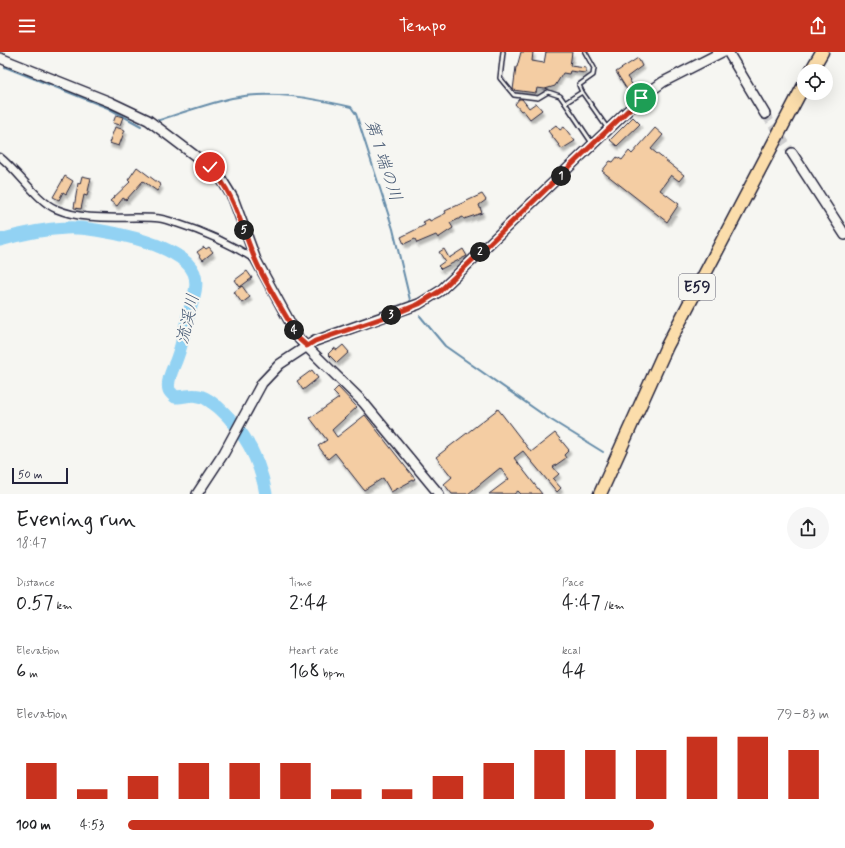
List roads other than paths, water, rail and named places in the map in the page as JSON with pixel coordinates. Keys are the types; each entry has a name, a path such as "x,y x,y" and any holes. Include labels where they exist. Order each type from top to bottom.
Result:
{"highway":[{"path":"816,64 822,52"},
{"name":"E59","path":"600,494 666,346 797,98"}],"street":[{"path":"197,494 224,453 262,383 290,356 315,341 397,313 429,299 440,291 641,98 663,82 722,52"},
{"path":"728,52 765,114"},
{"path":"0,58 110,102 148,120 210,167 220,177 233,198 256,260 299,339 363,402 439,494"},
{"path":"792,153 845,235"},
{"path":"0,157 19,174 43,200 54,208 67,213 84,216 158,218 195,229 231,244 256,260"}],"lane":[{"path":"503,52 500,78 514,95 538,98 548,92 560,96 593,145"},
{"path":"585,52 594,68 593,75 579,85 582,92 608,130"},
{"path":"565,103 582,92"}],"waterway":[{"name":"第１端の川","path":"5,67 108,108 141,126"},
{"name":"第１端の川","path":"156,121 213,103 247,96 292,96 351,107 356,114 393,229 410,300"},
{"name":"流渓川","path":"0,240 33,232 66,228 96,230 116,233 156,245 173,253 186,262 194,273 196,285 180,348 169,378 169,390 175,397 194,395 209,400 227,416 250,446 260,469 266,494"},
{"name":"第１端の川","path":"420,316 445,346 548,418 603,452"}],"tunnel":[{"path":"765,114 792,153"}]}
